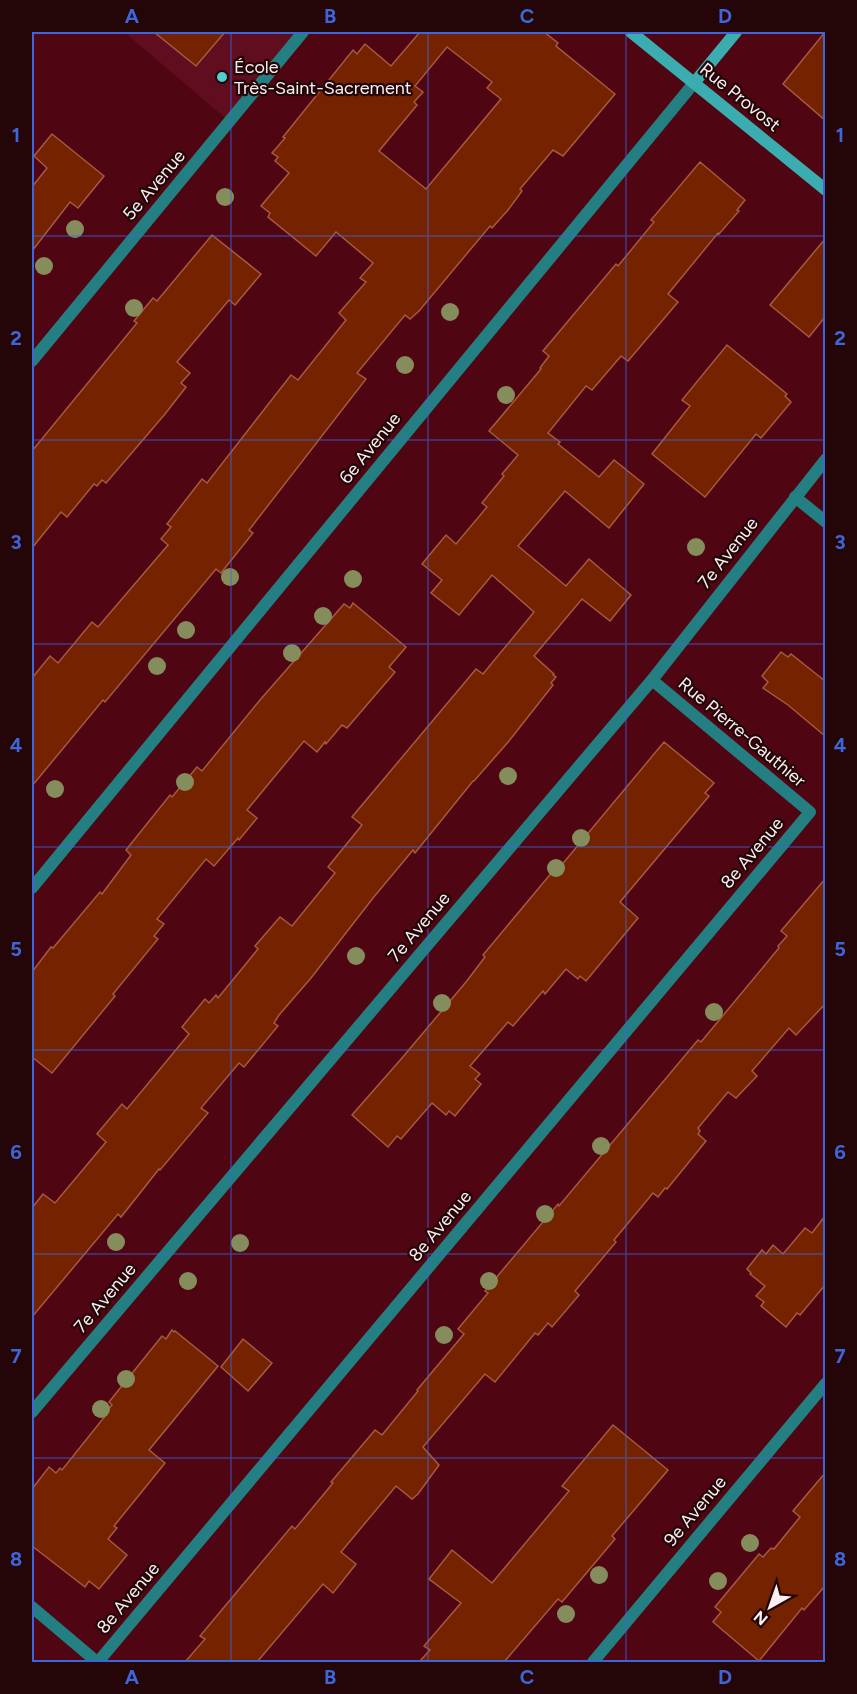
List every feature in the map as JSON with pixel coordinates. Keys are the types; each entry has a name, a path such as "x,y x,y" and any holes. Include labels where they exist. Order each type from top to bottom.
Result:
{"street":[{"name":"5e Avenue","path":"32,361 303,32"},
{"name":"Rue Provost","path":"631,32 825,190"},
{"name":"6e Avenue","path":"32,888 736,32"},
{"name":"7e Avenue","path":"32,1412 651,680 825,459"},
{"path":"795,497 825,522"},
{"name":"Rue Pierre-Gauthier","path":"651,680 810,812"},
{"name":"8e Avenue","path":"98,1662 810,812"},
{"name":"9e Avenue","path":"593,1662 825,1383"},
{"path":"32,1607 98,1662"}],"shaded area":[{"name":"École Très-Saint-Sacrement","path":"124,32 303,32 230,122"}],"building":[{"path":"154,32 225,32 196,66"},
{"path":"420,32 544,32 558,43 556,46 615,94 563,156 553,150 520,189 522,191 508,210 492,228 490,226 419,311 410,319 405,315 357,373 366,379 249,530 253,533 221,573 216,569 32,786 32,678 50,656 58,663 92,622 98,627 168,545 161,539 171,527 167,524 202,479 207,483 291,375 298,380 346,320 339,313 366,282 360,278 373,263 336,232 316,256 268,217 270,213 261,206 289,173 275,161 278,157 272,153 353,50 357,54 365,44 391,66","holes":["447,47 492,82 487,88 501,99 426,189 379,151 417,105 414,102 423,92 415,86"]},
{"path":"825,32 825,120 783,84"},
{"path":"52,134 104,176 78,208 70,202 32,251 32,187 47,168 34,156"},
{"path":"700,162 745,200 737,210 739,211 668,294 678,302 628,361 621,356 592,390 586,386 548,433 599,477 614,460 644,484 609,528 565,491 518,546 566,586 589,559 631,595 610,621 582,599 534,656 556,677 551,683 553,685 415,853 413,850 373,898 279,1015 274,1023 278,1026 244,1067 239,1063 201,1108 208,1113 121,1217 118,1214 32,1317 32,1208 43,1194 55,1203 106,1142 97,1134 122,1104 127,1109 189,1034 182,1027 205,999 209,1003 216,995 218,998 258,949 255,946 280,917 292,926 335,873 328,867 362,825 352,817 476,669 483,674 534,612 492,575 459,615 431,593 442,580 422,564 446,535 456,544 487,507 482,503 518,455 489,431 541,369 549,356 543,351 616,264 618,266 654,222 651,220"},
{"path":"212,235 261,274 235,305 229,300 177,362 190,373 181,383 186,387 165,414 106,483 102,480 97,486 94,484 67,517 61,512 32,548 32,451 137,323 134,321 153,298 157,301"},
{"path":"825,239 825,317 809,337 770,305"},
{"path":"727,345 787,394 785,396 791,402 761,438 756,434 705,497 652,454 690,406 682,400"},
{"path":"353,603 406,647 389,667 395,672 347,728 342,725 317,752 304,741 247,810 257,818 239,840 238,838 214,866 206,859 157,919 164,924 154,936 158,939 52,1073 32,1057 32,972 100,892 102,894 131,855 126,850 170,795 172,797 197,767 202,771 260,700 344,604 350,608"},
{"path":"781,652 788,657 791,654 825,681 825,736 788,705 763,688 768,682 762,676"},
{"path":"664,742 714,783 705,793 709,796 620,902 638,918 586,981 580,976 578,979 566,969 545,994 543,991 513,1026 508,1022 470,1066 480,1074 475,1079 481,1084 455,1116 449,1111 446,1115 432,1103 401,1139 397,1136 388,1147 352,1115 466,982 485,957 483,955 558,865 560,867"},
{"path":"825,879 825,1004 796,1035 789,1028 752,1071 757,1076 736,1098 728,1092 698,1128 700,1131 698,1134 706,1141 667,1189 665,1188 658,1197 653,1193 614,1240 616,1242 575,1291 579,1295 552,1327 548,1323 538,1335 535,1333 495,1382 485,1374 423,1447 439,1465 412,1499 396,1486 341,1552 356,1564 333,1593 323,1584 257,1662 185,1662 205,1639 200,1636 292,1526 295,1529 375,1430 382,1435 418,1391 464,1334 458,1329 488,1293 485,1291 698,1040 701,1042 779,948 778,946 787,936 781,931"},
{"path":"825,1216 825,1285 800,1315 797,1313 786,1327 761,1306 764,1302 756,1296 765,1286 747,1269 762,1250 766,1254 773,1245 783,1254 805,1228 812,1233"},
{"path":"172,1330 218,1366 149,1450 165,1463 114,1526 117,1528 108,1539 127,1555 99,1589 89,1581 85,1587 32,1546 32,1489 49,1467 56,1473 60,1468 62,1470 106,1415 105,1413 112,1405 109,1402 162,1336 166,1339"},
{"path":"243,1339 272,1363 248,1391 221,1367"},
{"path":"613,1425 668,1470 612,1536 615,1539 562,1602 558,1599 504,1662 419,1662 430,1650 424,1646 461,1603 429,1579 452,1550 492,1583 569,1491 562,1486"},
{"path":"825,1473 825,1586 804,1610 802,1608 759,1661 713,1622 721,1612 715,1607 759,1554 763,1557 771,1548 774,1549 800,1517 793,1511"}],"place":[{"name":"École Très-Saint-Sacrement","path":"222,77"}]}
